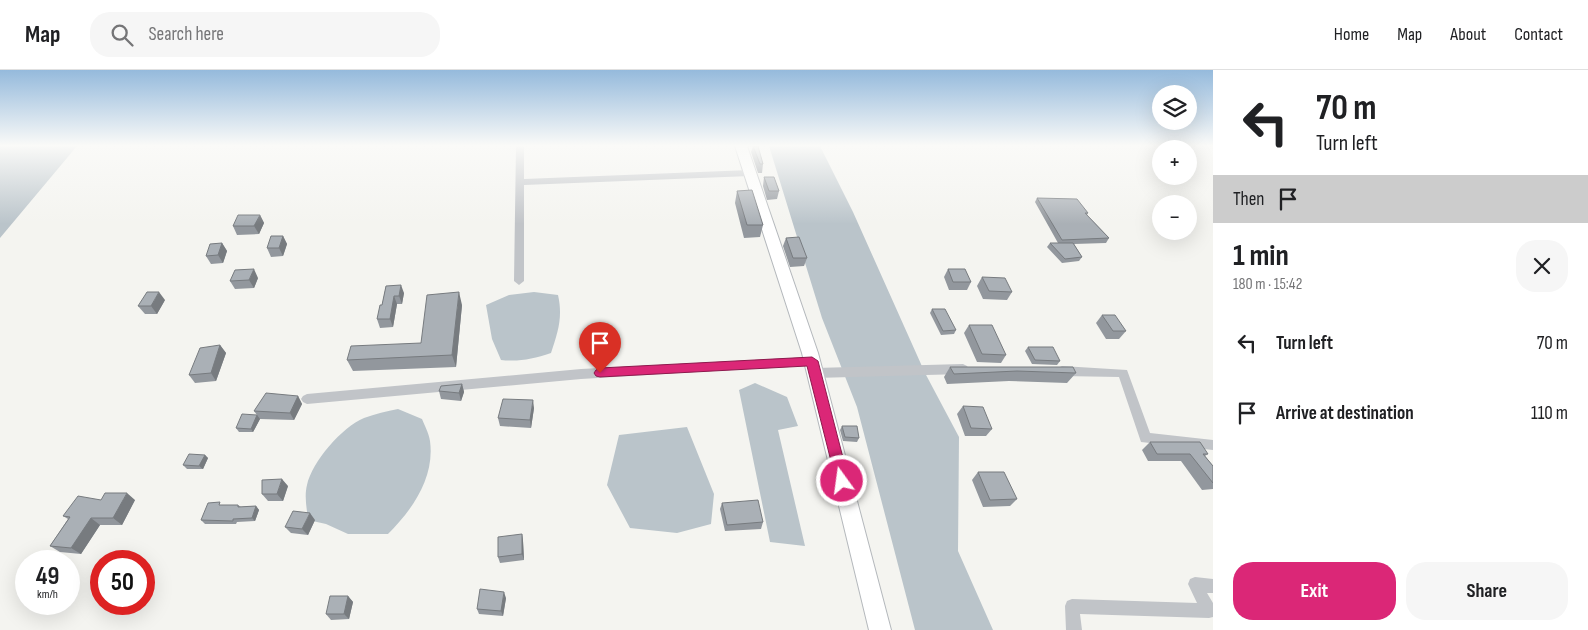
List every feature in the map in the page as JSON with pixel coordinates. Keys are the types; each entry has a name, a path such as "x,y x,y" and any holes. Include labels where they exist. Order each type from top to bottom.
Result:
{"main road":[{"path":"750,172 814,367 880,630"}],"street":[{"path":"519,281 521,172"},
{"path":"521,182 747,172"},
{"path":"306,399 581,374 814,367 976,369"},
{"path":"1054,371 1123,373 1144,438 1213,445"},
{"path":"1074,630 1072,606 1209,612 1195,584 1213,586"}],"shaded area":[{"path":"0,172 55,172 0,238"},
{"path":"777,172 833,172 853,212 925,373 959,437 958,551 993,630 915,630 857,407 822,318"},
{"path":"534,292 558,295 559,324 551,353 514,361 501,360 492,339 486,305 509,295"},
{"path":"755,383 787,397 798,426 778,430 805,546 770,542 739,390"},
{"path":"398,409 422,419 430,441 431,455 429,468 420,492 397,525 388,534 348,534 326,524 308,520 307,485 315,466 329,446 347,429 364,418"},
{"path":"687,427 714,494 711,524 677,533 630,528 607,485 619,435"}],"building":[{"path":"764,177 774,177 779,191 769,191"},
{"path":"752,190 763,225 747,225 737,191"},
{"path":"1037,198 1077,199 1088,213 1085,213 1109,238 1062,240"},
{"path":"238,215 260,215 254,226 233,226"},
{"path":"271,236 283,236 279,248 267,248"},
{"path":"799,237 807,258 793,258 786,238"},
{"path":"222,243 218,255 206,256 210,244"},
{"path":"1050,243 1073,243 1082,257 1065,259"},
{"path":"254,269 249,280 230,281 235,270"},
{"path":"948,269 965,269 971,282 953,282"},
{"path":"982,277 1005,278 1012,292 989,291"},
{"path":"401,285 399,296 394,296 390,319 377,319 386,286"},
{"path":"147,292 159,292 151,306 138,306"},
{"path":"459,292 452,355 347,360 351,346 421,343 427,295"},
{"path":"932,309 945,309 956,330 943,331"},
{"path":"1102,315 1115,315 1126,331 1113,331"},
{"path":"969,325 992,325 1006,355 982,354"},
{"path":"220,345 211,373 189,375 200,348"},
{"path":"1028,347 1053,347 1060,361 1035,360"},
{"path":"950,367 1073,367 1076,373 1017,371 954,374"},
{"path":"462,384 459,393 439,391 441,386"},
{"path":"266,393 298,396 290,413 254,411"},
{"path":"503,399 533,400 530,420 498,418"},
{"path":"963,406 983,407 992,429 971,428"},
{"path":"242,414 257,415 251,429 236,428"},
{"path":"842,426 857,426 859,438 845,437"},
{"path":"1150,442 1200,442 1208,454 1203,454 1213,466 1213,483 1190,454 1157,454"},
{"path":"189,454 205,455 199,466 183,465"},
{"path":"978,472 1004,472 1017,499 990,500"},
{"path":"282,479 277,494 262,494 262,480"},
{"path":"105,493 127,493 113,518 91,518 71,548 50,546 70,517 63,516 78,496 101,500"},
{"path":"758,500 763,522 727,525 722,503"},
{"path":"220,502 219,505 256,506 252,518 233,519 233,521 201,520 208,503"},
{"path":"293,511 310,513 302,529 285,527"},
{"path":"522,534 522,554 498,557 498,537"},
{"path":"480,589 504,592 501,611 477,609"},
{"path":"330,596 348,596 344,614 326,614"}],"route":[{"path":"600,373 812,361 842,481"}]}
